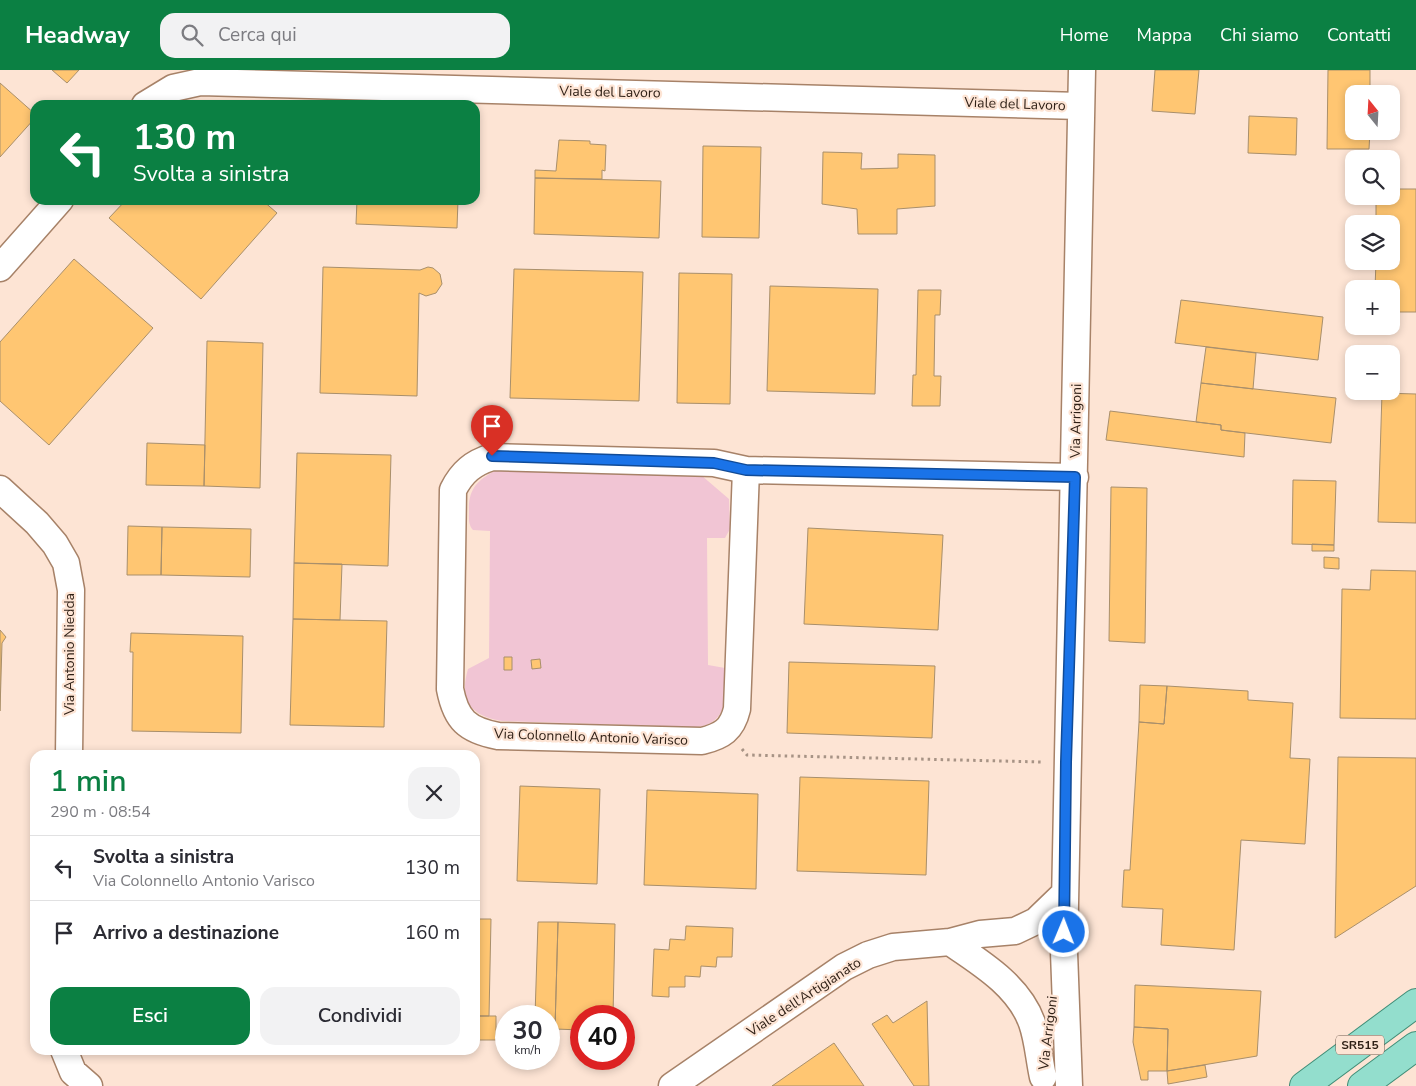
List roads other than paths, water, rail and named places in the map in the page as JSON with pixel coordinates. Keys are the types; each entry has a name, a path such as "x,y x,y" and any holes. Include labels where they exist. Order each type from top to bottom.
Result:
{"main road":[{"name":"SR515","path":"1304,1086 1416,1003"},
{"name":"SR515","path":"1362,1086 1416,1046"}],"street":[{"name":"Via Arrigoni","path":"1069,1086 1064,952 1066,762 1075,477 1082,70"},
{"name":"Viale del Lavoro","path":"153,100 173,88 200,82 1080,106"},
{"path":"0,268 56,205"},
{"name":"Via Colonnello Antonio Varisco","path":"746,470 737,709 734,722 726,732 716,738 702,741 498,736 474,729 460,718 453,706 450,689 453,490 459,478 478,461 492,456 714,463 746,470 1075,477"},
{"name":"Via Antonio Niedda","path":"0,489 55,544 66,563 71,590 69,750"},
{"name":"Viale dell'Artigianato","path":"672,1086 844,967 868,955 893,947 950,942 980,934 1015,931 1036,920 1065,893"},
{"path":"950,942 998,976 1020,1001 1032,1023 1043,1081"},
{"name":"Via Arrigoni","path":"1043,1081 1049,1007 1064,952"},
{"path":"66,1055 73,1072 89,1086"}]}
